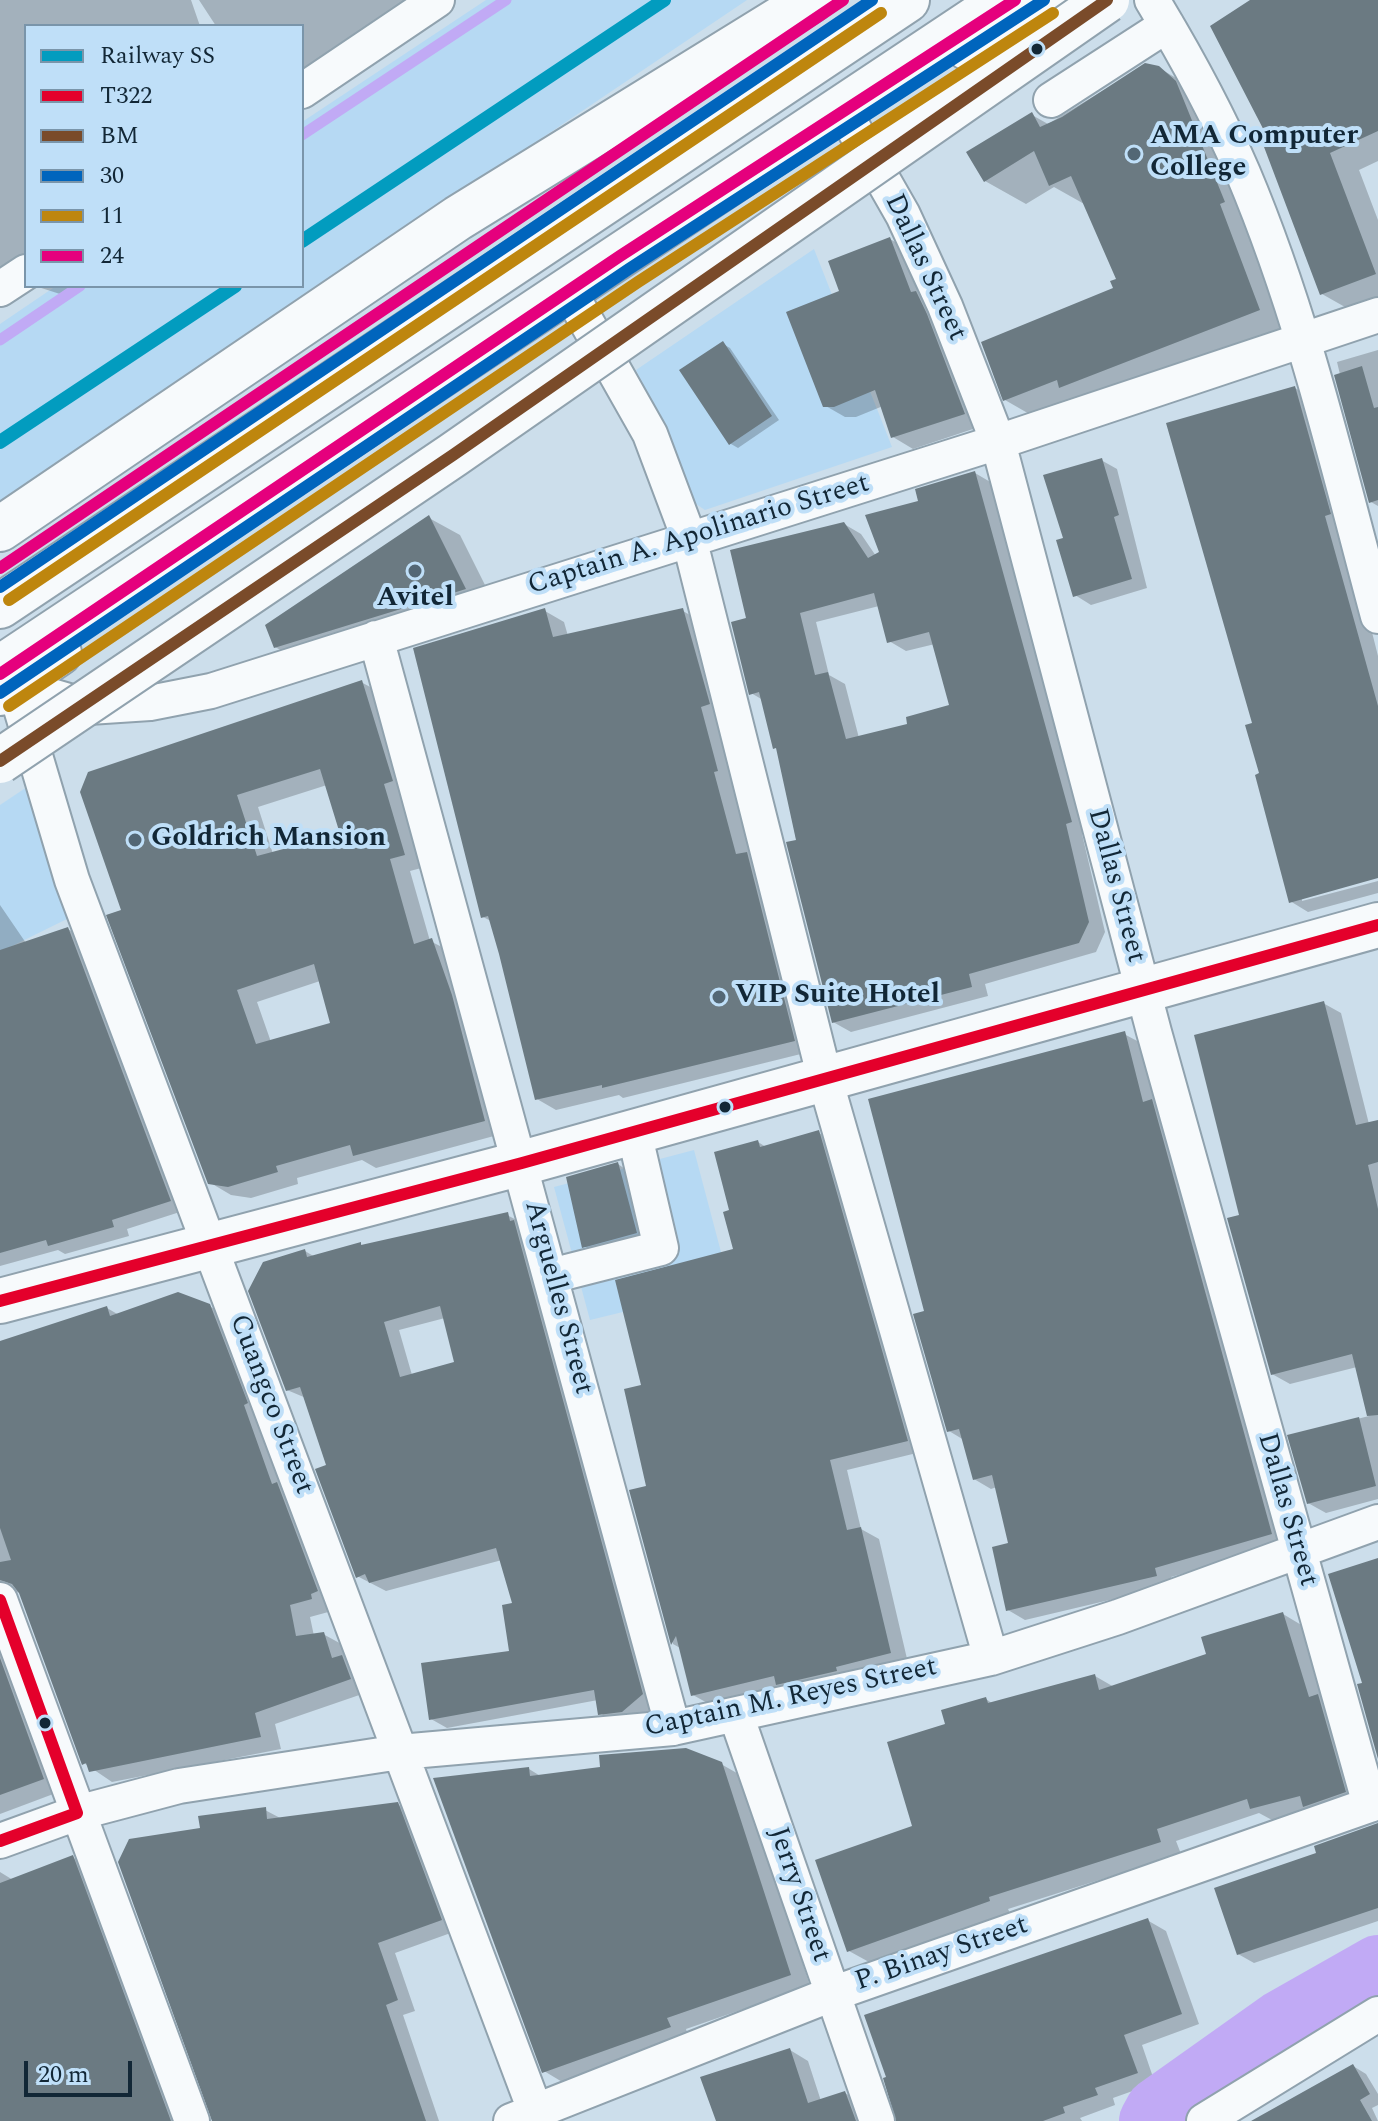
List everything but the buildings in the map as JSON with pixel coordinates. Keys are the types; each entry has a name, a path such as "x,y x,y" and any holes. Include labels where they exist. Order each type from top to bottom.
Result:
{"main road":[{"path":"0,529 458,218 811,0"},
{"path":"0,587 872,0"},
{"path":"0,606 907,0"},
{"path":"0,761 453,455 1107,0"},
{"path":"5,682 851,124 1028,2"},
{"path":"5,682 1028,2"},
{"path":"0,1301 522,1163 1378,925"}],"street":[{"path":"304,90 437,0"},
{"path":"1028,2 1065,92 1160,12 1210,102 1243,174 1303,339 1378,616"},
{"name":"Dallas Street","path":"851,124 903,215 945,306 998,442 1142,989 1296,1552 1374,1803"},
{"path":"0,289 24,273"},
{"path":"577,305 650,434 689,538 825,1079 991,1658"},
{"name":"Captain A. Apolinario Street","path":"5,682 89,707 150,703 211,691 998,442 1378,315"},
{"name":"Arguelles Street","path":"376,638 522,1163 673,1728"},
{"name":"Cuangco Street","path":"5,682 72,880 400,1752 529,2118"},
{"path":"551,1276 661,1248 634,1132"},
{"name":"Captain M. Reyes Street","path":"0,1841 77,1813 179,1786 400,1752 673,1728 991,1658 1118,1617 1378,1522"},
{"path":"0,1600 192,2121"},
{"name":"Jerry Street","path":"736,1715 877,2121"},
{"name":"P. Binay Street","path":"529,2118 832,1994 1374,1803"},
{"path":"1204,2121 1378,2014"}],"shaded area":[{"path":"486,0 747,0 0,503 0,324 53,288 304,288 304,121"},
{"path":"814,249 892,447 705,510 690,500 658,415 636,370"},
{"path":"27,787 71,917 0,952 0,805"},
{"path":"694,1150 730,1286 590,1320 554,1187"}],"waterway":[{"path":"304,134 506,0"},
{"path":"0,340 77,288"},
{"path":"1151,2121 1157,2110 1281,2022 1378,1967"}],"rail line":[{"name":"SS","path":"304,240 664,0"},
{"name":"SS","path":"0,442 232,288"}],"transit line":[{"name":"24","path":"0,568 843,0"},
{"name":"30","path":"0,587 872,0"},
{"name":"24","path":"0,674 620,256 1015,0"},
{"name":"30","path":"0,693 629,269 1044,0"},
{"name":"BM","path":"0,761 453,455 1107,0"},
{"name":"11","path":"9,600 881,13"},
{"name":"11","path":"9,706 638,282 1053,13"},
{"name":"T322","path":"0,1301 522,1163 1378,925"},
{"name":"T322","path":"0,1600 77,1813 0,1841"}],"place":[{"name":"AMA Computer College","path":"1134,154"},
{"name":"Avitel","path":"415,571"},
{"name":"Goldrich Mansion","path":"135,840"},
{"name":"VIP Suite Hotel","path":"719,997"}]}
